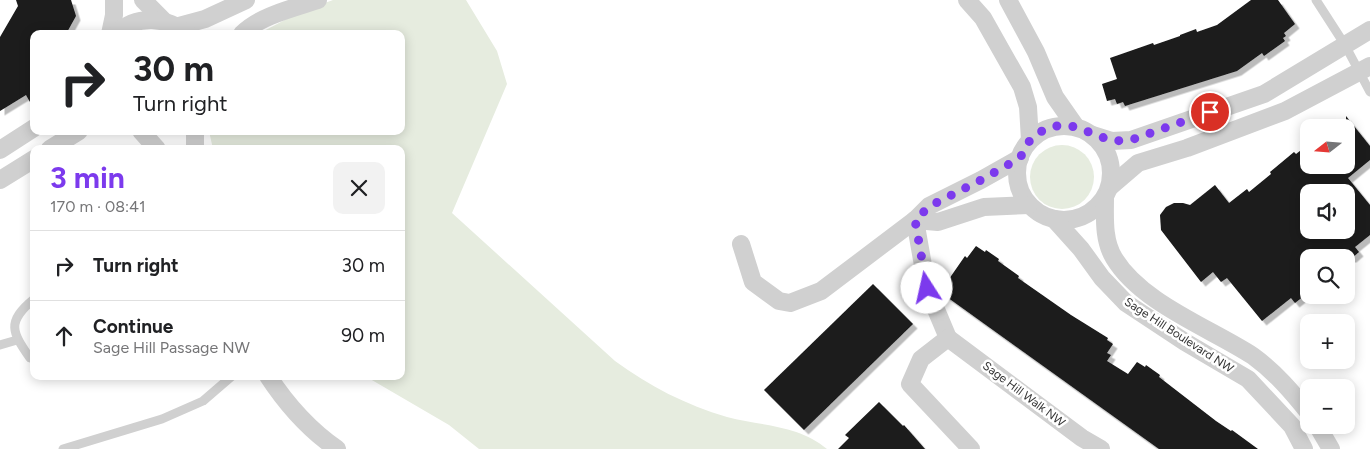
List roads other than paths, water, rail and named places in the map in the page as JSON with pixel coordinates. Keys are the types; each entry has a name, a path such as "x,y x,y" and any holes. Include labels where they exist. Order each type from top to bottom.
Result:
{"street":[{"path":"111,30 114,15 114,0"},
{"path":"143,0 177,27"},
{"path":"122,30 133,23 148,20 177,27 206,19 246,0"},
{"path":"246,30 279,13 318,0"},
{"path":"967,0 983,18 1022,86 1028,108 1030,140"},
{"path":"1008,0 1036,52 1055,96 1076,127"},
{"path":"1365,69 1285,111 1187,148 1138,163 1107,193 1095,209 1083,217 1068,220 1054,219 1040,214 1022,194 1018,183 1017,170 1020,158 1030,140 1040,132 1051,127 1063,125 1076,127 1112,141 1131,140 1264,94 1370,30"},
{"path":"0,150 30,131"},
{"path":"56,145 73,135"},
{"path":"145,135 153,145"},
{"path":"1093,135 1108,153 1111,164 1112,176 1107,193"},
{"path":"741,244 753,282 779,301 790,303 821,291 915,220 930,206 1020,158"},
{"path":"0,180 30,161"},
{"name":"Sage Hill Boulevard NW","path":"1107,193 1106,231 1109,248 1114,259 1133,280 1162,304 1253,357 1280,378 1300,402"},
{"path":"915,220 938,222 984,207 1030,205"},
{"name":"Sage Hill Boulevard NW","path":"1054,219 1081,249 1102,278 1126,303 1185,342 1248,379 1292,426 1304,449"},
{"path":"915,220 927,288 948,338 921,359 910,384 972,449"},
{"name":"Sage Hill Walk NW","path":"948,338 1082,438 1101,449"},
{"path":"271,380 288,405 327,446"},
{"path":"1322,434 1331,449"}],"lane":[{"path":"1316,0 1317,5 1344,46 1365,69 1370,92"},
{"path":"30,302 19,311 14,326 17,340 30,358"},
{"path":"0,345 17,340"},
{"path":"63,449 162,419 202,400 227,380"}]}
